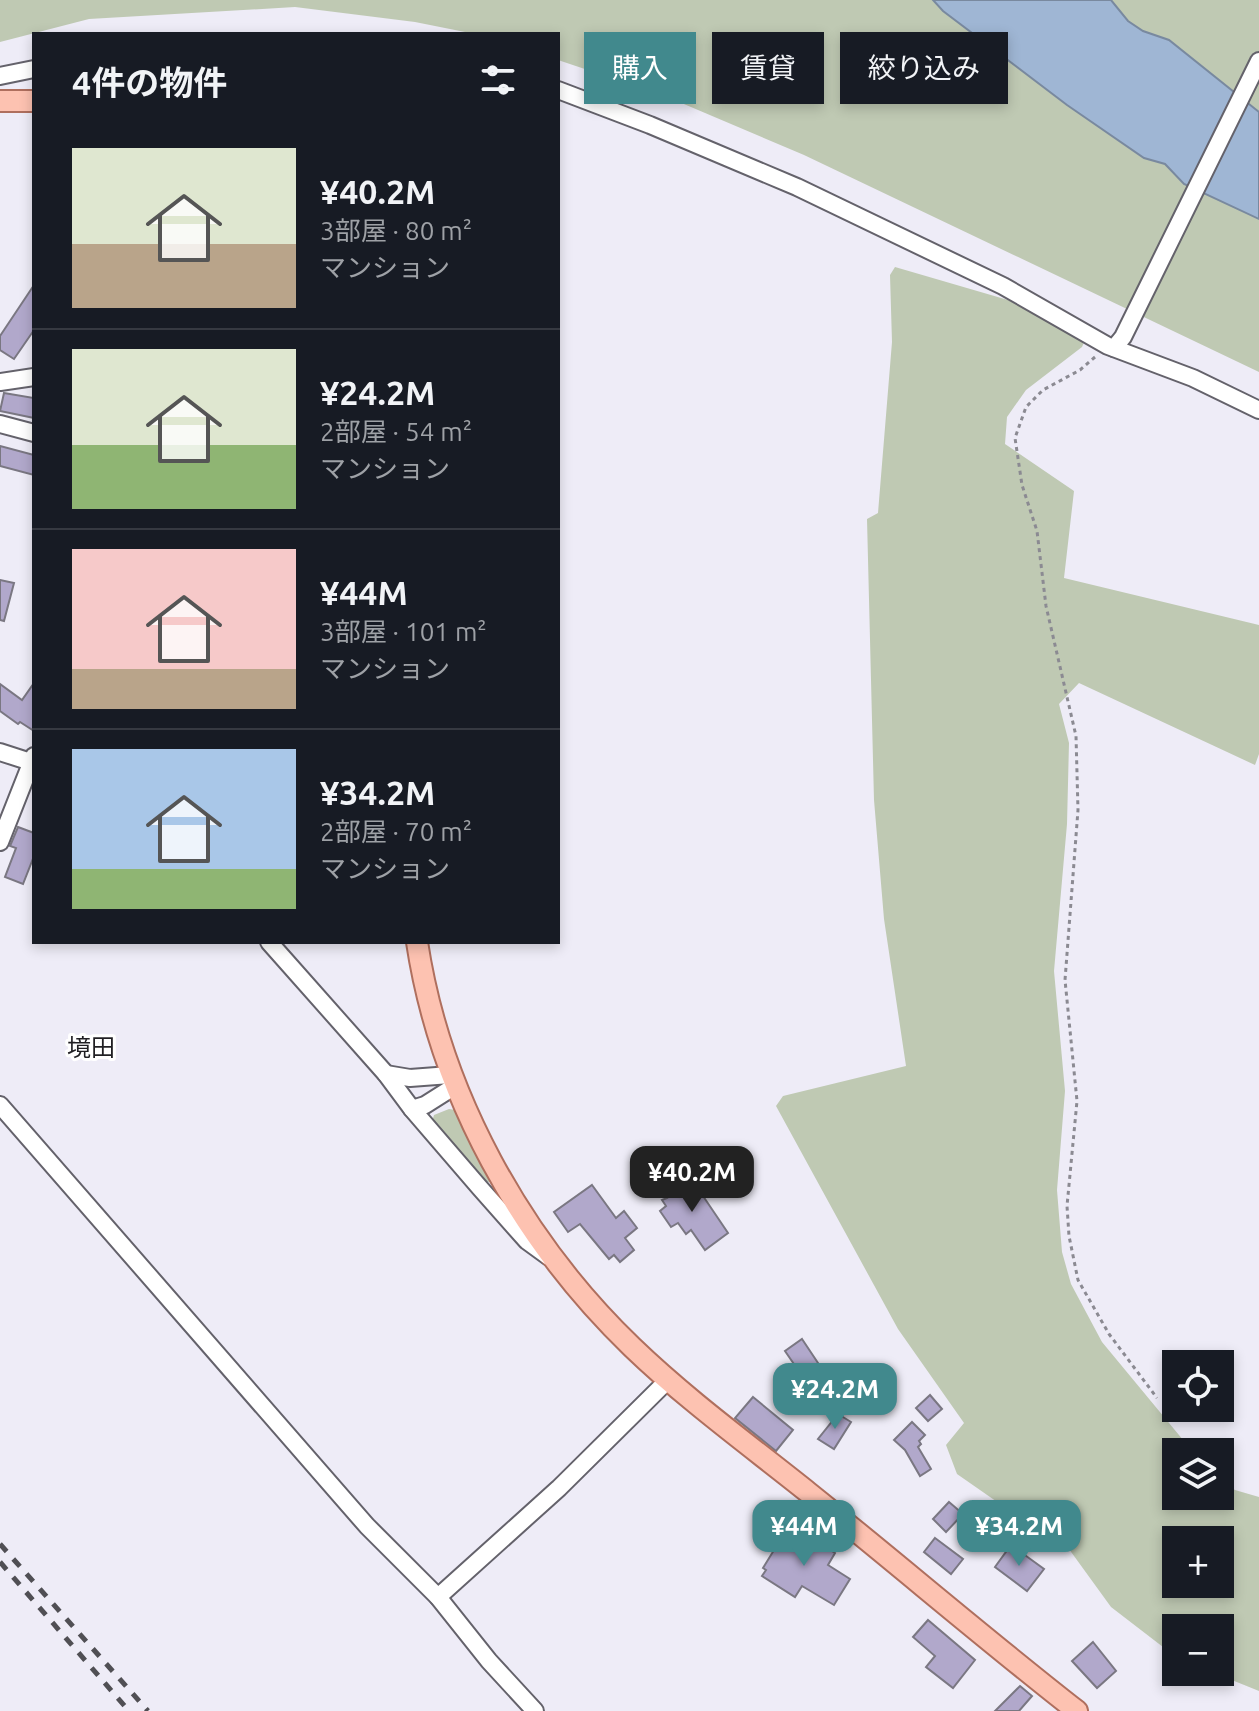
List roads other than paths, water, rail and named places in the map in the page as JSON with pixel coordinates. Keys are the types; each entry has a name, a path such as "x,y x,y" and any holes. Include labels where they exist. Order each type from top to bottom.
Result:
{"main road":[{"path":"0,101 32,101"},
{"path":"418,944 453,1081 496,1169 580,1293 668,1380 1077,1711"}],"street":[{"path":"1115,344 1259,61"},
{"path":"0,76 32,69"},
{"path":"560,91 797,187 1003,286 1115,344 1259,410"},
{"path":"0,382 32,377"},
{"path":"0,424 32,432"},
{"path":"0,752 32,760"},
{"path":"0,842 32,762"},
{"path":"271,944 527,1241 557,1262"},
{"path":"386,1074 453,1081"},
{"path":"412,1109 425,1105 453,1081"},
{"path":"0,1105 367,1526 438,1597 489,1661 535,1711"},
{"path":"438,1597 559,1488 668,1380"}],"water":[{"path":"933,0 1111,0 1128,21 1143,31 1169,40 1259,112 1259,219 1184,184 1165,164 1144,158 1067,105 1008,60 1008,32 971,32"}],"railway":[{"path":"0,1544 148,1711"},
{"path":"0,1562 129,1711"}],"district":[{"name":"境田","path":"91,1048"}]}
